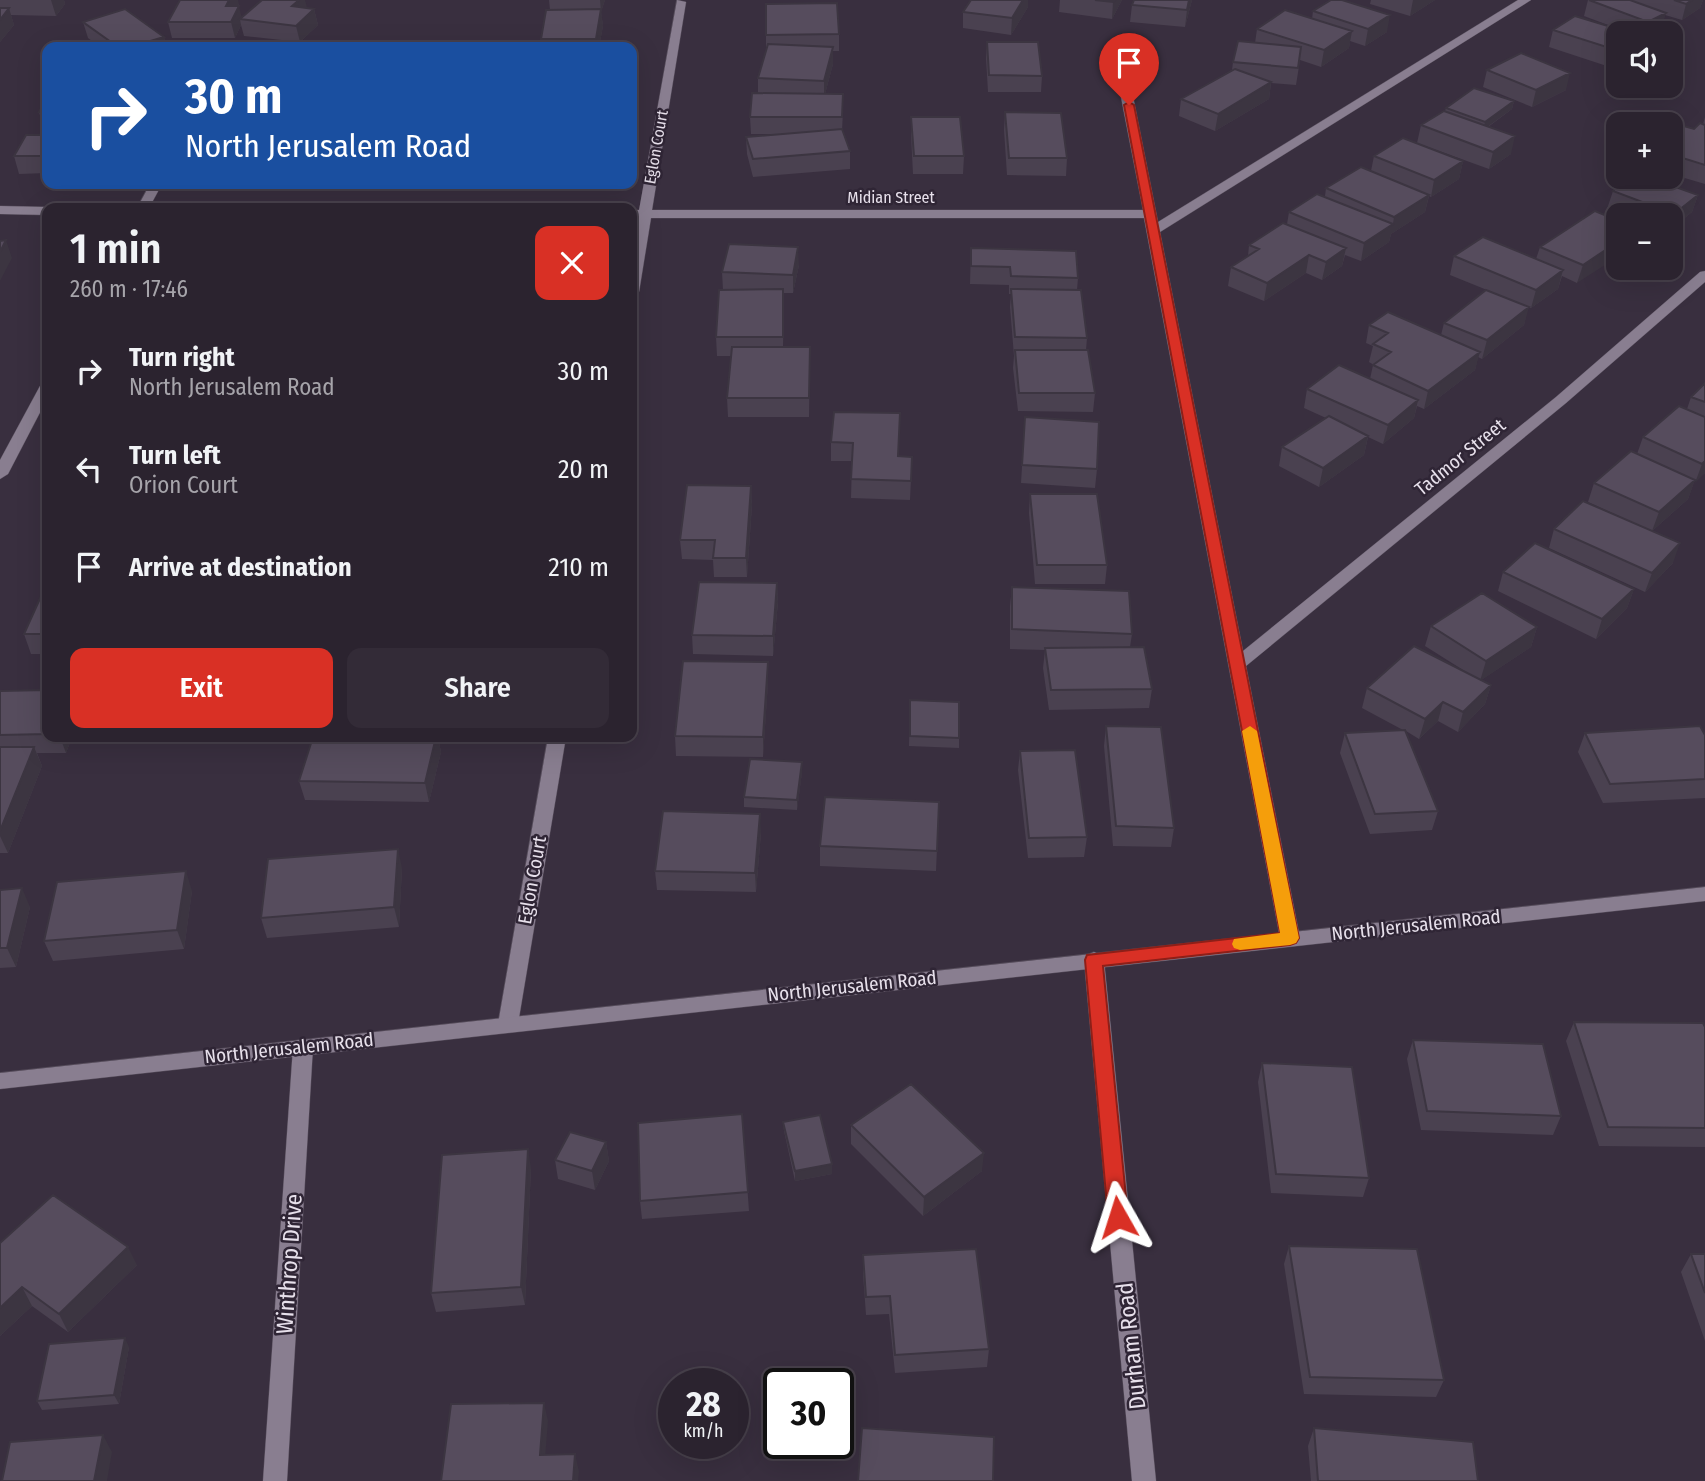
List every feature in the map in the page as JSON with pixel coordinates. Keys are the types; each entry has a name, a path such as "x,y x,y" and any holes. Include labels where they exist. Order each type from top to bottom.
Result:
{"street":[{"path":"1152,222 1526,0"},
{"name":"Eglon Court","path":"638,214 681,2"},
{"path":"1118,51 1290,938"},
{"path":"0,210 42,211"},
{"name":"Midian Street","path":"638,214 1152,222"},
{"name":"Tadmor Street","path":"1237,664 1561,400 1705,275"},
{"path":"0,474 42,395"},
{"name":"Eglon Court","path":"508,1024 556,742"},
{"name":"North Jerusalem Road","path":"0,1081 1705,894"},
{"name":"Durham Road","path":"1094,960 1144,1481"},
{"name":"Winthrop Drive","path":"275,1481 303,1046"}],"building":[{"path":"180,0 229,0 226,6 239,6 231,22 168,22"},
{"path":"262,0 299,0 292,6 314,9 296,26 240,19"},
{"path":"971,0 1023,0 1012,18 963,12"},
{"path":"1134,0 1189,0 1187,10 1132,5"},
{"path":"1331,0 1342,0 1390,15 1368,29 1313,11"},
{"path":"1589,0 1630,0 1666,13 1645,21"},
{"path":"1674,0 1692,0 1686,4"},
{"path":"837,3 839,34 766,35 766,4"},
{"path":"0,8 9,8 0,20"},
{"path":"125,9 164,37 147,42 111,42 83,22"},
{"path":"601,9 596,39 541,39 546,10"},
{"path":"1285,10 1352,31 1324,50 1257,29"},
{"path":"1575,16 1606,25 1606,47 1553,30"},
{"path":"1238,41 1301,47 1298,68 1233,62"},
{"path":"987,42 1038,42 1042,76 989,75"},
{"path":"768,44 833,47 824,81 758,78"},
{"path":"1521,53 1570,73 1536,90 1487,70"},
{"path":"1235,69 1271,82 1218,114 1181,99"},
{"path":"1474,88 1514,101 1485,122 1446,108"},
{"path":"752,93 843,94 842,117 750,117"},
{"path":"1444,111 1515,136 1493,152 1421,125"},
{"path":"1005,112 1061,113 1067,158 1009,158"},
{"path":"911,117 960,117 964,156 914,156"},
{"path":"1700,123 1705,125 1705,165 1683,158 1683,126 1694,129"},
{"path":"842,129 850,151 753,159 746,137"},
{"path":"26,135 42,135 42,156 14,156"},
{"path":"1403,138 1463,161 1434,180 1374,156"},
{"path":"1361,167 1429,195 1394,217 1326,188"},
{"path":"1681,189 1698,195 1683,207 1683,203 1645,203 1613,191"},
{"path":"1317,194 1393,224 1364,243 1289,212"},
{"path":"1595,211 1606,216 1606,250 1583,265 1540,247"},
{"path":"1283,223 1346,248 1326,262 1309,255 1267,283 1231,267 1259,249 1249,245"},
{"path":"1483,237 1563,270 1536,290 1454,256"},
{"path":"6,240 0,252 0,241"},
{"path":"729,244 798,247 793,275 722,272"},
{"path":"971,248 1076,251 1078,278 1011,276 1010,267 971,266"},
{"path":"783,289 783,337 716,337 719,290"},
{"path":"1011,289 1081,290 1087,338 1015,337"},
{"path":"1486,290 1529,307 1487,340 1444,323"},
{"path":"1388,312 1480,352 1428,391 1373,365 1391,352 1373,344 1388,333 1369,325"},
{"path":"732,347 810,347 809,398 727,398"},
{"path":"1015,350 1088,350 1095,393 1019,393"},
{"path":"1339,365 1418,400 1388,425 1307,389"},
{"path":"1705,383 1705,402 1691,397"},
{"path":"1679,406 1705,417 1705,461 1702,464 1643,437"},
{"path":"834,412 900,413 898,456 912,457 911,481 851,479 853,443 831,442"},
{"path":"1329,416 1368,436 1323,468 1282,447"},
{"path":"1025,417 1099,422 1097,469 1022,465"},
{"path":"1631,451 1695,480 1659,512 1594,483"},
{"path":"687,485 751,486 746,558 713,558 715,540 680,540"},
{"path":"1030,494 1097,494 1107,565 1037,565"},
{"path":"1583,501 1680,543 1652,573 1554,529"},
{"path":"1535,543 1634,589 1602,619 1503,572"},
{"path":"699,582 777,583 773,636 692,635"},
{"path":"1012,587 1129,591 1132,634 1012,629"},
{"path":"1482,593 1537,627 1486,661 1431,626"},
{"path":"42,594 42,634 24,634"},
{"path":"1414,646 1491,685 1463,712 1443,702 1425,719 1367,688"},
{"path":"1144,647 1152,689 1051,690 1045,648"},
{"path":"683,661 768,662 763,737 675,736"},
{"path":"42,690 42,734 0,735 0,691"},
{"path":"910,700 959,702 959,738 910,736"},
{"path":"1106,726 1161,727 1174,828 1116,826"},
{"path":"1700,726 1705,735 1705,779 1610,784 1585,733"},
{"path":"1405,730 1438,811 1375,814 1345,733"},
{"path":"311,742 435,742 425,783 299,781"},
{"path":"0,747 34,747 0,831"},
{"path":"1075,750 1087,837 1029,838 1020,751"},
{"path":"750,759 802,762 797,800 744,797"},
{"path":"825,797 939,802 937,851 820,846"},
{"path":"663,811 760,814 755,873 655,871"},
{"path":"398,849 394,907 261,918 268,859"},
{"path":"186,871 177,930 44,941 57,882"},
{"path":"22,888 7,948 0,948 0,890"},
{"path":"1574,1022 1703,1023 1705,1128 1608,1127"},
{"path":"1413,1040 1543,1044 1561,1116 1427,1111"},
{"path":"1262,1063 1352,1067 1369,1178 1276,1174"},
{"path":"911,1084 984,1153 924,1197 851,1125"},
{"path":"742,1114 748,1192 640,1201 638,1123"},
{"path":"820,1115 832,1164 795,1171 783,1122"},
{"path":"570,1132 606,1142 592,1171 555,1160"},
{"path":"528,1149 521,1287 431,1293 442,1155"},
{"path":"53,1195 128,1247 59,1314 22,1287 0,1308 0,1243"},
{"path":"1289,1246 1417,1249 1444,1380 1310,1377"},
{"path":"976,1249 989,1349 895,1355 890,1296 866,1297 863,1255"},
{"path":"1691,1254 1705,1254 1705,1293"},
{"path":"125,1338 114,1395 37,1401 49,1344"},
{"path":"544,1403 540,1455 575,1454 573,1481 441,1481 451,1404"},
{"path":"862,1428 994,1437 993,1481 858,1481"},
{"path":"1314,1428 1473,1442 1478,1481 1318,1481"},
{"path":"103,1435 94,1481 2,1481 10,1442"}],"slow traffic":[{"path":"1240,944 1290,938 1250,731"}],"route":[{"path":"1118,1217 1094,960 1290,938 1129,105"}]}
